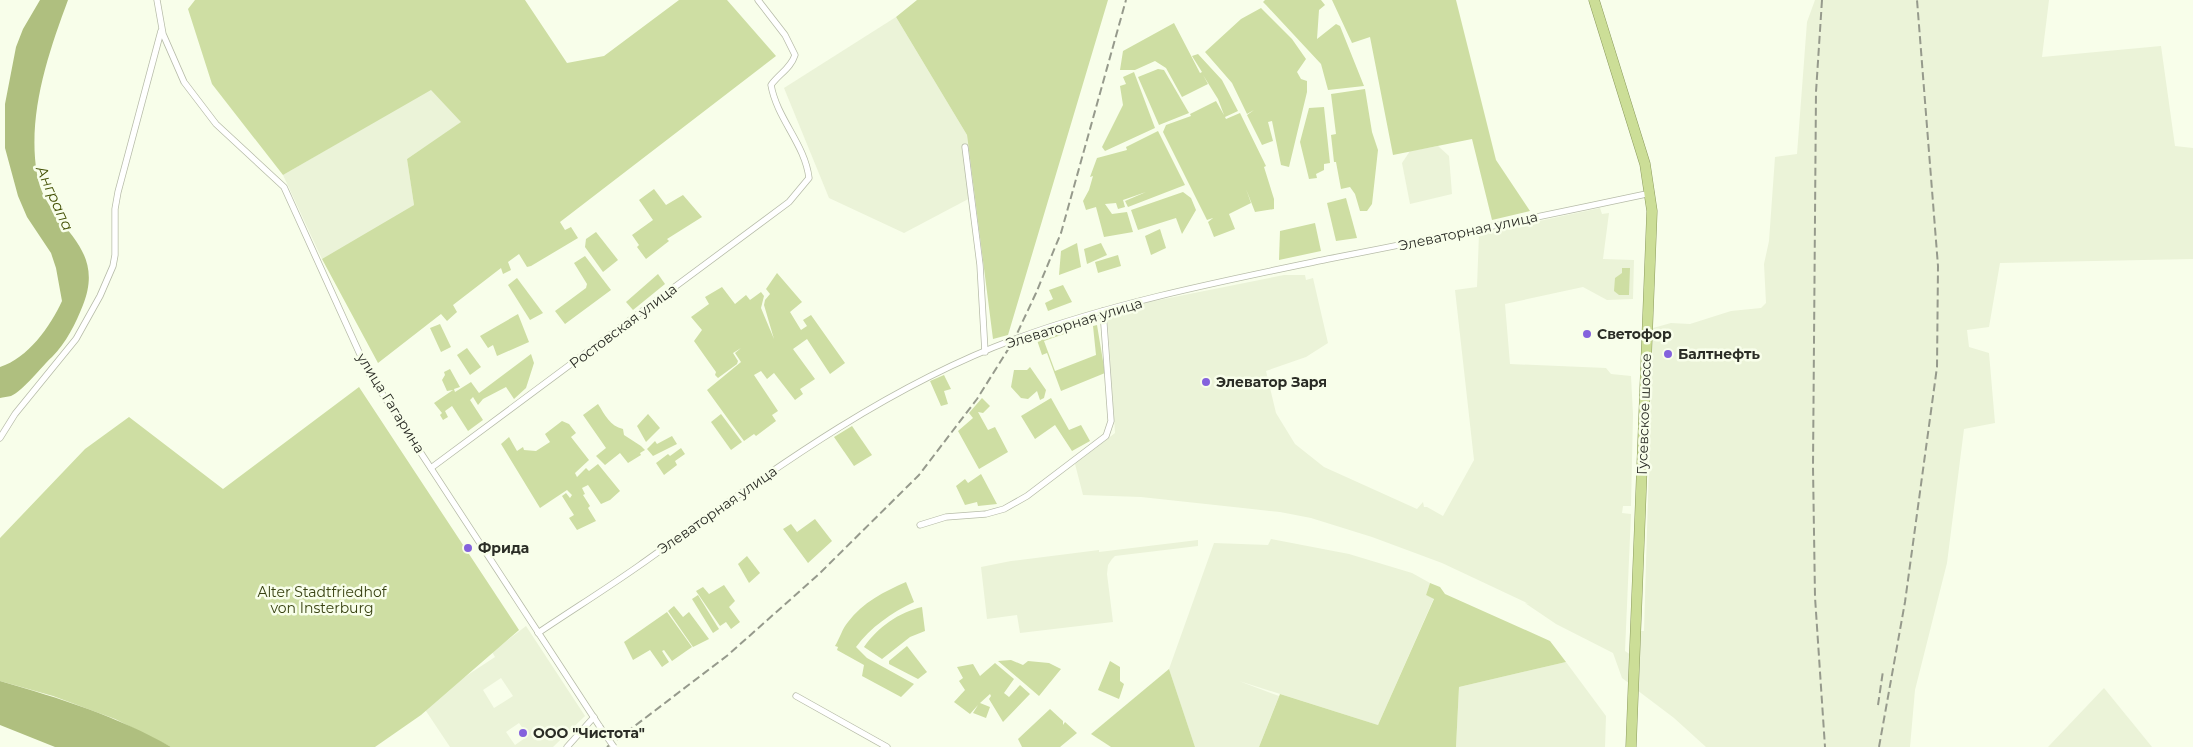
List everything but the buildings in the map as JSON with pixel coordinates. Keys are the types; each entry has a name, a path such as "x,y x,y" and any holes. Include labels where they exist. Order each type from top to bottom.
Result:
{"highway":[{"name":"Гусевское шоссе","path":"1594,0 1645,164 1651,193 1631,747"}],"street":[{"path":"0,438 15,414 76,339 109,277 115,254 115,209 118,192 161,28 157,0"},
{"name":"Ростовская улица","path":"431,468 788,202 809,178 807,161 774,102 771,85 777,76 792,64 795,55 785,35 758,0"},
{"name":"улица Гагарина","path":"161,28 184,82 204,110 216,124 284,186 368,372 614,747"},
{"path":"965,147 980,266 985,352"},
{"name":"Элеваторная улица","path":"538,633 635,568 797,454 892,397 1014,340 1103,311 1281,269 1651,193"},
{"path":"920,525 946,517 986,514 1004,509 1027,496 1106,436 1111,422 1103,311"},
{"path":"796,696 876,745 887,747"},
{"path":"567,747 594,717"}],"shaded area":[{"name":"Анграпа","path":"40,0 68,0 53,42 37,107 35,152 37,174 42,192 51,208 82,250 87,265 89,283 80,312 62,346 21,389 11,396 0,398 0,367 20,357 29,349 51,321 62,301 56,268 51,253 27,217 18,196 5,148 5,104 16,47 23,29"},
{"path":"1815,0 2049,0 2042,57 2161,46 2175,146 2193,148 2193,259 2000,263 1989,327 1967,330 1969,347 1989,353 1995,423 1964,429 1947,563 1915,690 1910,747 1706,747 1674,718 1637,690 1641,631 1644,631 1653,328 1671,323 1690,324 1731,311 1761,308 1766,303 1764,264 1769,241 1775,157 1797,154 1807,22"},
{"path":"896,17 967,135 974,196 904,233 829,198 784,88"},
{"path":"431,89 462,122 407,159 414,205 369,246 322,259 283,175"},
{"path":"1438,146 1449,156 1452,194 1410,204 1402,163 1410,151"},
{"path":"1600,208 1602,214 1609,213 1603,259 1634,260 1633,299 1607,300 1583,287 1505,304 1510,364 1606,368 1611,374 1631,376 1633,415 1631,506 1623,506 1622,513 1631,514 1625,651 1631,655 1630,684 1622,678 1613,653 1556,624 1525,603 1529,604 1442,563 1372,537 1311,518 1280,512 1141,497 1083,495 1075,464 1115,433 1107,313 1149,302 1284,275 1305,275 1306,280 1313,278 1328,343 1306,357 1266,371 1276,413 1295,444 1324,467 1417,509 1423,502 1424,507 1443,516 1474,460 1455,290 1477,287 1479,234"},
{"path":"1271,539 1349,554 1412,573 1430,583 1426,595 1434,598 1378,725 1239,681 1279,696 1259,747 1195,747 1169,669 1214,543 1268,545"},
{"path":"1198,540 1198,546 1115,556 1108,565 1107,574 1113,622 1020,633 1017,615 987,619 981,567 1011,561 1099,550 1099,552"},
{"path":"526,626 585,716 553,747 450,747 422,705 495,657 492,652","holes":["501,678 513,696 494,708 483,690","519,723 528,736 515,745 506,732"]},
{"path":"1566,662 1606,716 1605,747 1456,747 1459,687"},
{"path":"0,681 66,701 109,717 171,747 55,747 0,725"},
{"path":"2104,688 2152,747 2048,747"}],"green space":[{"path":"195,0 525,0 567,63 604,56 679,0 727,0 776,56 560,222 565,230 571,227 578,238 531,266 527,267 519,254 508,262 511,270 503,274 501,268 453,305 457,312 447,321 441,314 378,363 322,259 414,205 407,159 461,122 431,90 283,175 212,84 188,9"},
{"path":"917,0 1108,0 1008,335 993,339 967,135 896,17"},
{"path":"1265,0 1321,0 1325,5 1319,10 1317,39 1336,24 1340,26 1364,86 1328,90 1321,64 1263,2"},
{"path":"1332,0 1456,0 1496,160 1530,211 1492,220 1472,139 1393,155 1370,37 1352,43"},
{"path":"1261,8 1292,39 1306,59 1297,72 1301,79 1307,81 1307,92 1289,167 1281,165 1272,121 1268,122 1273,141 1262,145 1247,115 1254,110 1247,114 1232,83 1205,52 1241,19"},
{"path":"1174,23 1200,73 1202,72 1192,56 1198,54 1222,80 1238,111 1225,117 1226,119 1240,113 1266,166 1264,167 1274,199 1274,209 1255,212 1246,189 1251,203 1229,214 1235,229 1214,237 1208,222 1213,218 1207,220 1163,132 1166,125 1191,116 1190,114 1216,101 1224,115 1218,99 1203,75 1208,84 1182,97 1166,68 1155,61 1135,70 1120,70 1123,51"},
{"path":"1158,69 1164,70 1189,113 1159,125 1138,77"},
{"path":"1134,72 1155,128 1105,151 1102,147 1123,105 1120,86 1126,84 1123,77"},
{"path":"1365,89 1372,132 1378,150 1372,204 1367,211 1360,211 1355,194 1350,187 1341,189 1336,162 1334,162 1331,135 1336,134 1331,94"},
{"path":"1324,107 1330,163 1324,164 1324,170 1316,174 1317,178 1309,179 1300,142 1309,108"},
{"path":"1158,131 1185,185 1128,207 1125,201 1146,192 1123,200 1125,207 1118,209 1116,203 1105,204 1112,214 1127,212 1133,232 1104,237 1096,207 1086,210 1083,201 1089,190 1093,176 1090,177 1097,158 1127,150 1126,147"},
{"path":"654,189 666,205 683,195 702,217 667,239 669,241 646,259 637,247 639,245 632,235 653,220 639,200"},
{"path":"1183,192 1191,198 1196,210 1182,234 1176,218 1138,230 1131,210"},
{"path":"1346,198 1357,238 1336,241 1327,203"},
{"path":"1315,223 1321,251 1279,260 1280,231"},
{"path":"1160,229 1166,248 1151,255 1145,236"},
{"path":"596,232 618,260 603,272 585,247 586,239"},
{"path":"1077,243 1081,267 1059,275 1061,251"},
{"path":"1101,243 1107,255 1087,264 1084,249"},
{"path":"1118,255 1121,266 1098,273 1095,262"},
{"path":"585,256 611,290 565,324 555,311 586,288 587,284 574,263"},
{"path":"1622,268 1630,268 1629,295 1619,295 1614,291 1615,278 1622,273"},
{"path":"777,273 802,302 790,312 801,330 807,326 803,320 811,315 845,363 830,374 807,339 793,349 815,379 800,389 803,394 795,400 774,373 767,379 761,371 754,375 778,411 772,415 776,421 756,436 754,434 744,441 707,390 741,362 735,353 741,348 733,353 738,361 737,364 718,378 715,375 716,372 694,341 702,330 691,317 709,304 705,297 722,287 735,304 746,295 750,300 761,292 764,296 761,308 774,339 764,305 765,300 770,294 766,289"},
{"path":"658,274 665,284 633,310 626,302"},
{"path":"517,278 543,313 530,320 508,285"},
{"path":"1063,285 1072,302 1048,311 1045,303 1053,299 1049,290"},
{"path":"518,314 529,342 497,356 493,345 488,348 480,336"},
{"path":"440,324 451,347 441,352 430,328"},
{"path":"1097,325 1105,373 1061,391 1047,353 1042,355 1036,337 1065,326 1067,333 1044,341 1055,371 1096,355 1093,326"},
{"path":"467,348 481,367 470,375 457,355"},
{"path":"531,354 534,363 526,388 514,399 506,387 483,399 478,405 473,397 470,400 483,420 468,431 452,406 445,411 448,417 443,420 440,415 442,413 434,403 453,390 447,391 442,380 445,375 444,372 450,369 460,387 454,389 455,392 471,382 479,393"},
{"path":"1030,367 1046,390 1044,398 1040,400 1037,391 1028,399 1021,398 1011,387 1014,370 1027,370"},
{"path":"944,375 951,389 944,391 948,404 941,406 930,381"},
{"name":"Alter Stadtfriedhof von Insterburg","path":"359,387 519,630 421,715 375,747 171,747 115,719 53,696 0,681 0,538 85,449 129,417 223,489"},
{"path":"982,398 990,406 983,413 978,412 988,430 995,427 1008,452 979,469 958,431 973,418 969,413"},
{"path":"1051,398 1069,430 1081,425 1090,441 1072,451 1055,425 1035,439 1021,416"},
{"path":"598,404 611,423 623,429 624,435 645,450 640,453 641,455 628,463 620,453 605,465 596,456 606,448 583,415"},
{"path":"648,414 660,428 646,442 637,426"},
{"path":"721,414 742,442 731,450 711,422"},
{"path":"562,421 569,424 576,433 571,437 589,460 575,473 577,477 586,468 589,471 598,464 620,491 610,500 601,504 588,485 582,488 585,494 583,495 590,506 588,508 596,521 577,530 569,518 574,515 562,496 566,493 570,498 572,495 567,490 540,508 501,444 509,437 517,451 523,447 524,450 536,451 550,442 545,434"},
{"path":"852,426 872,455 854,466 834,437"},
{"path":"672,436 677,444 653,456 647,449 655,441 657,444"},
{"path":"681,448 685,454 675,461 677,465 664,475 656,463 668,454 670,456"},
{"path":"981,474 997,504 978,506 977,502 965,505 956,486 965,479 968,483"},
{"path":"815,519 832,541 808,563 783,529 791,524 797,532"},
{"path":"747,556 760,573 749,583 738,564"},
{"path":"906,582 914,602 882,621 856,647 867,658 914,684 901,697 862,676 864,665 837,650 838,647 835,646 846,625 860,609 882,594"},
{"path":"1430,583 1440,587 1445,594 1550,641 1566,662 1459,687 1456,747 1259,747 1280,694 1378,725 1434,599 1426,595"},
{"path":"724,585 735,601 729,607 740,622 731,629 726,622 720,626 696,591 703,587 709,594"},
{"path":"698,595 719,629 713,633 692,599"},
{"path":"674,606 683,617 689,612 709,639 693,647 668,611"},
{"path":"922,607 925,631 910,637 882,659 864,647 875,633 889,622 913,609"},
{"path":"667,612 692,647 672,661 664,650 662,651 669,662 662,667 650,650 633,660 624,642"},
{"path":"907,646 927,672 918,679 889,664 889,661"},
{"path":"1011,660 1023,665 1028,661 1049,663 1061,669 1039,696 998,661"},
{"path":"1110,661 1120,667 1120,681 1124,684 1119,699 1098,690"},
{"path":"995,663 1014,679 1004,693 1009,697 1020,685 1030,694 1003,722 989,699 990,694 980,703 990,707 986,718 973,713 978,705 970,714 954,702 965,690 959,681 963,678 957,667 973,664 980,676"},
{"path":"1169,669 1195,747 1111,747 1091,734"},
{"path":"1050,709 1063,721 1063,725 1065,722 1077,733 1060,747 1022,747 1018,739"}],"railway":[{"path":"607,747 728,655 819,574 919,475 977,399 1014,340 1061,233 1126,0"},
{"path":"1822,0 1816,92 1813,467 1815,597 1825,747"},
{"path":"1879,747 1905,602 1937,367 1938,266 1917,0"},
{"path":"1878,705 1883,671"}],"place":[{"name":"Светофор","path":"1587,334"},
{"name":"Балтнефть","path":"1668,354"},
{"name":"Элеватор Заря","path":"1206,382"},
{"name":"Фрида","path":"468,548"},
{"name":"ООО \"Чистота\"","path":"523,733"}]}
